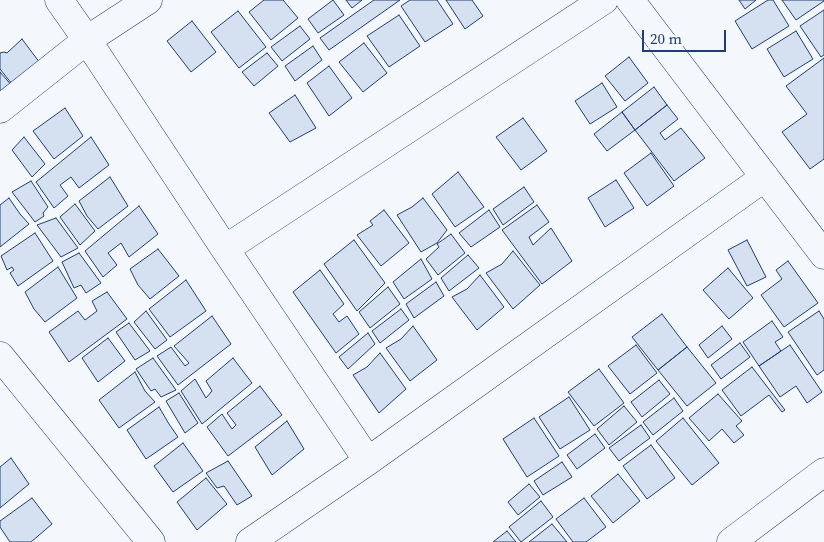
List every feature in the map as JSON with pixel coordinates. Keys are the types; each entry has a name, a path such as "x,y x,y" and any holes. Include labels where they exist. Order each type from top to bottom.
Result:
{"street":[{"path":"59,0 368,461"},
{"path":"0,108 87,40 148,0"},
{"path":"225,249 604,0"},
{"path":"630,0 824,255"},
{"path":"250,542 368,461 764,177"},
{"path":"0,356 151,542"},
{"path":"731,542 824,472"}],"building":[{"path":"264,0 283,0 298,18 271,40 249,12"},
{"path":"333,0 344,15 318,33 308,19"},
{"path":"346,0 362,0 352,8"},
{"path":"374,0 400,0 329,50 320,38"},
{"path":"410,0 437,0 453,24 425,42 401,6"},
{"path":"446,0 472,0 483,16 465,29"},
{"path":"739,0 756,0 745,9"},
{"path":"768,0 773,0 789,26 752,49 735,21"},
{"path":"782,0 824,0 824,1 796,20"},
{"path":"824,10 824,55 821,57 800,26"},
{"path":"238,11 266,47 239,68 211,32"},
{"path":"399,15 420,46 389,67 367,36"},
{"path":"192,21 216,52 191,72 167,41"},
{"path":"300,26 310,39 282,61 271,47"},
{"path":"796,31 813,59 784,77 767,49"},
{"path":"22,39 43,67 16,89 0,69 0,53 7,53"},
{"path":"364,43 387,73 363,92 339,62"},
{"path":"313,46 322,60 295,81 285,66"},
{"path":"267,53 278,66 254,86 242,72"},
{"path":"629,57 648,83 625,101 605,76"},
{"path":"824,58 824,159 810,169 782,132 807,114 786,86"},
{"path":"329,66 352,98 329,116 307,83"},
{"path":"0,72 13,87 0,101"},
{"path":"602,83 617,107 590,124 575,101"},
{"path":"654,87 667,105 635,130 622,112"},
{"path":"295,95 316,128 290,142 269,113"},
{"path":"667,105 678,119 660,133 665,140 681,128 705,158 674,181 635,130"},
{"path":"65,108 83,136 54,159 33,131"},
{"path":"622,112 635,130 607,151 594,134"},
{"path":"523,118 547,151 521,170 496,137"},
{"path":"24,137 45,164 32,177 12,150"},
{"path":"91,137 109,165 79,188 71,177 60,185 68,196 54,208 36,182"},
{"path":"651,153 674,186 647,206 624,173"},
{"path":"458,172 484,207 455,227 432,194"},
{"path":"110,177 128,206 98,229 87,216 79,201"},
{"path":"616,180 634,208 605,227 588,198"},
{"path":"31,181 48,207 43,213 44,216 35,222 12,192"},
{"path":"524,187 534,202 503,225 493,209"},
{"path":"9,198 29,224 0,247 0,205"},
{"path":"423,198 447,230 437,243 421,252 397,215 412,207"},
{"path":"75,204 95,231 80,245 60,217"},
{"path":"537,205 549,222 529,237 533,245 551,228 572,261 542,284 502,230"},
{"path":"139,206 158,234 129,257 121,243 108,253 117,265 103,277 85,251"},
{"path":"384,210 409,243 381,266 357,235 373,225 370,221"},
{"path":"489,210 500,227 471,247 459,233"},
{"path":"56,218 78,248 61,257 37,225"},
{"path":"35,233 53,261 18,286 10,273 14,270 12,267 7,270 1,256"},
{"path":"451,234 465,253 438,275 426,259 439,247 437,244"},
{"path":"354,240 385,283 357,311 324,264"},
{"path":"747,240 766,277 747,286 728,250"},
{"path":"158,249 179,276 150,299 138,285 130,269"},
{"path":"513,251 540,285 513,309 486,273 502,264"},
{"path":"79,253 101,283 86,293 81,285 74,288 62,262"},
{"path":"468,255 479,268 449,291 441,278"},
{"path":"421,259 432,279 404,299 393,282"},
{"path":"788,261 818,303 784,327 761,295 782,279 776,270"},
{"path":"58,267 77,298 45,322 34,309 25,292"},
{"path":"728,268 753,298 729,319 703,290"},
{"path":"320,270 344,304 333,314 339,322 347,316 359,334 336,353 293,292"},
{"path":"480,275 504,307 477,330 452,297 467,289"},
{"path":"186,280 206,311 170,337 149,309"},
{"path":"436,282 444,296 414,318 406,304"},
{"path":"388,287 400,304 370,328 359,312"},
{"path":"107,292 127,319 69,362 49,332 78,311 85,320 97,311 92,301"},
{"path":"401,309 409,320 380,343 372,331"},
{"path":"146,311 167,340 155,349 134,322"},
{"path":"819,311 824,319 824,370 817,375 788,332"},
{"path":"662,314 687,347 658,370 632,337"},
{"path":"212,316 231,344 178,385 157,356 171,347 185,366 189,363 174,346"},
{"path":"772,321 783,337 775,342 781,351 759,366 743,342"},
{"path":"129,323 150,351 135,360 116,332"},
{"path":"413,326 437,360 410,381 386,348 401,339"},
{"path":"722,326 732,339 708,358 699,345"},
{"path":"368,333 375,344 348,369 339,357"},
{"path":"108,338 125,361 98,382 82,358"},
{"path":"740,343 750,357 721,379 711,365"},
{"path":"636,345 657,373 630,394 608,366"},
{"path":"790,345 822,392 807,403 796,386 780,397 759,366"},
{"path":"687,347 716,383 687,406 658,370"},
{"path":"380,353 406,389 379,413 353,375 367,367"},
{"path":"153,358 176,390 161,397 155,389 151,391 136,369"},
{"path":"233,358 252,383 202,424 181,391 195,379 206,398 212,391 206,381"},
{"path":"752,367 785,410 782,412 769,395 741,416 722,390"},
{"path":"599,369 624,403 594,426 568,392"},
{"path":"135,372 145,391 155,402 119,428 99,400"},
{"path":"659,380 670,394 642,417 631,402"},
{"path":"260,386 282,415 228,456 207,427 222,414 232,429 236,425 227,413"},
{"path":"179,393 198,423 185,433 166,401"},
{"path":"718,394 742,421 736,426 744,435 734,443 722,429 709,441 689,418"},
{"path":"569,397 590,430 560,449 539,417"},
{"path":"674,398 683,411 653,435 643,422"},
{"path":"624,406 637,422 609,445 597,429"},
{"path":"159,407 178,437 146,459 127,430"},
{"path":"534,418 559,456 527,477 503,439"},
{"path":"683,418 719,463 692,485 656,441"},
{"path":"287,421 304,449 272,475 255,447"},
{"path":"641,425 650,438 619,461 609,448"},
{"path":"595,434 605,448 577,469 567,455"},
{"path":"183,443 203,471 173,492 154,466"},
{"path":"651,445 675,478 647,499 623,466"},
{"path":"11,458 29,484 0,508 0,467"},
{"path":"228,461 252,496 237,505 224,486 217,488 206,473"},
{"path":"562,462 572,477 543,495 534,481"},
{"path":"618,474 640,501 613,523 591,496"},
{"path":"206,478 227,504 197,530 177,502"},
{"path":"529,484 540,497 518,515 508,502"},
{"path":"32,498 52,524 31,542 10,542 0,527 0,521"},
{"path":"584,498 606,527 586,542 573,542 556,519"},
{"path":"541,501 553,517 521,542 509,527"},
{"path":"552,524 567,542 529,542"},
{"path":"507,531 516,542 493,542"}]}
